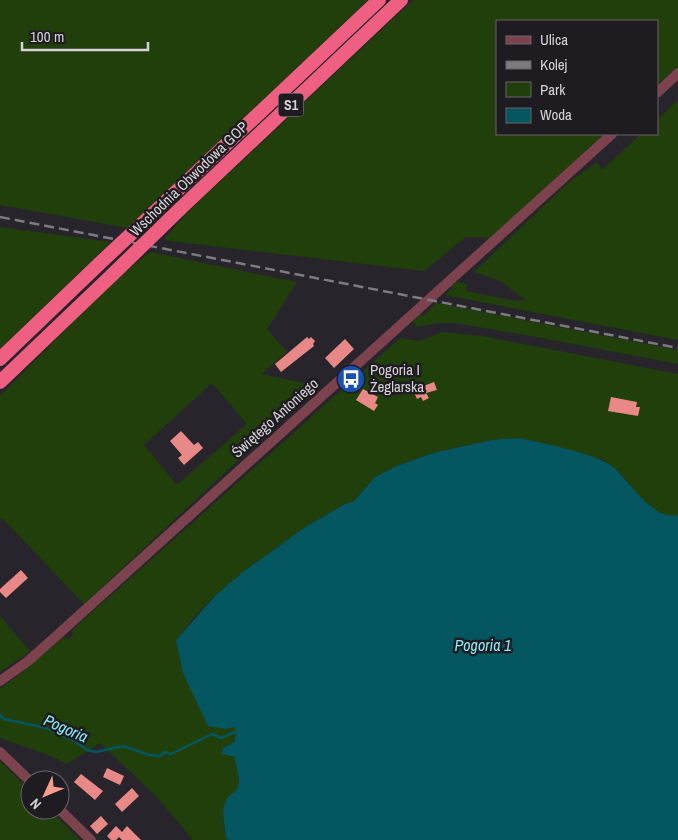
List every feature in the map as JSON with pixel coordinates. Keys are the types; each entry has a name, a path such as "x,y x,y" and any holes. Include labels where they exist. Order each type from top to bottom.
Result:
{"highway":[{"name":"Wschodnia Obwodowa GOP","path":"0,359 379,0"},
{"name":"Wschodnia Obwodowa GOP","path":"0,382 401,0"}],"street":[{"path":"658,92 678,74"},
{"name":"Świętego Antoniego","path":"0,681 27,662 611,135"},
{"path":"0,752 20,771"},
{"path":"70,820 91,840"}],"green space":[{"path":"0,0 368,0 127,228 0,205"},
{"path":"413,0 678,0 678,66 658,84 658,20 496,20 496,135 603,135 490,238 466,237 424,271 164,239 190,210"},
{"path":"678,100 678,340 445,295 452,288 450,286 458,282 467,284 466,291 517,301 526,300 500,281 474,272 568,183 597,162 602,170 640,135 658,135 658,119"},
{"path":"0,227 111,242 0,349"},
{"path":"150,252 297,282 267,329 287,352 262,374 318,386 84,604 3,519 0,520 0,396 116,279","holes":["212,383 247,424 177,485 144,445"]},
{"path":"436,303 678,350 678,364 455,323 415,326 413,321 420,314 423,316"},
{"path":"442,332 482,336 678,374 678,515 672,517 665,515 651,507 638,495 623,476 604,460 518,438 492,440 433,453 397,466 375,477 354,501 345,504 304,528 243,572 197,614 176,640 183,673 237,731 234,742 223,748 222,754 235,757 239,778 238,787 227,800 224,809 224,826 228,840 193,840 156,796 100,743 67,764 51,756 0,738 0,689 64,637 69,639 73,635 72,630 400,338 420,341"},
{"path":"0,616 30,651 0,672"},
{"path":"0,761 20,781 20,820 60,820 80,840 0,840"}],"water":[{"name":"Pogoria 1","path":"518,438 568,449 605,462 620,473 650,506 668,515 678,515 678,840 228,840 223,813 225,803 237,788 239,780 235,757 222,754 223,748 234,742 237,731 234,727 226,729 208,726 183,673 176,640 216,595 243,572 304,528 345,504 354,501 375,477 397,466 433,453 492,440"}],"building":[{"path":"307,337 309,339 311,337 315,341 314,346 281,372 275,364"},
{"path":"345,339 354,349 334,368 325,358"},
{"path":"434,382 437,390 426,393 429,398 423,401 421,397 417,399 413,390"},
{"path":"363,389 378,397 375,403 378,405 374,411 356,400"},
{"path":"611,397 637,402 636,407 640,407 638,416 608,411"},
{"path":"181,431 194,445 198,442 203,448 184,465 178,458 182,455 170,441"},
{"path":"21,570 28,578 6,598 0,592 0,589"},
{"path":"107,768 124,776 120,785 103,777"},
{"path":"81,774 103,791 95,800 74,782"},
{"path":"132,788 139,796 122,812 115,804"},
{"path":"101,816 108,824 97,834 90,826"},
{"path":"116,826 122,832 127,826 141,840 122,840 119,837 116,840 111,840 107,836"}],"waterway":[{"name":"Pogoria","path":"0,715 4,719 46,728 75,741 87,750 96,752 123,746 149,755 160,756 165,752 171,754 212,734 221,738 237,731"}],"railway":[{"path":"0,217 678,348"}],"place":[{"name":"Pogoria I Żeglarska","path":"351,379"}]}
